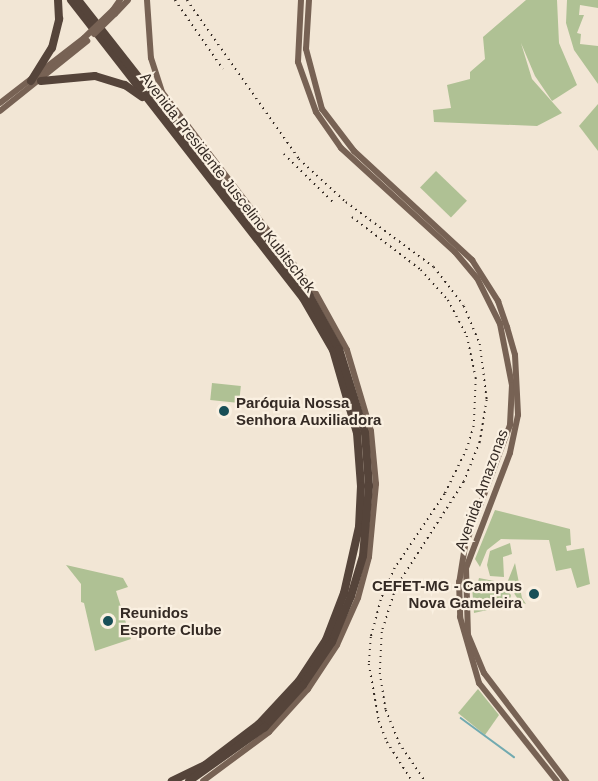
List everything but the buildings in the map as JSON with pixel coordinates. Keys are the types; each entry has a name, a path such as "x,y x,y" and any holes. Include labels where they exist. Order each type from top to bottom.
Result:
{"highway":[{"path":"32,81 55,41 58,0"},
{"name":"Avenida Presidente Juscelino Kubitschek","path":"70,0 303,298 333,350 357,432 361,486 354,555 344,593 320,648 299,681 259,724 205,765 172,781"},
{"name":"Avenida Presidente Juscelino Kubitschek","path":"78,0 309,295 339,349 365,433 369,486 363,556 351,596 332,642 303,685 265,728 189,781"},
{"path":"41,81 95,76 124,85 148,101"},
{"path":"176,150 188,152 191,168"}],"main road":[{"path":"114,12 120,0"},
{"path":"0,111 41,81 128,0"},
{"name":"Avenida Presidente Juscelino Kubitschek","path":"147,0 151,58 162,92 315,292 347,350 372,431 376,484 369,557 358,598 337,645 308,689 269,732 203,781"},
{"name":"Avenida Amazonas","path":"301,0 298,62 316,112 341,148 455,252 477,278 500,324 510,365 511,422 503,452 465,546 459,582 460,617 479,683 557,781"},
{"name":"Avenida Amazonas","path":"309,0 306,49 322,109 354,152 472,260 498,301 507,327 515,355 518,415 510,453 466,568 468,635 484,674 566,781"},
{"path":"0,103 85,39"},
{"path":"9,106 21,88"}],"green space":[{"path":"526,0 557,0 559,43 577,85 552,101 535,76 521,43 532,79 562,113 537,126 434,122 433,110 451,108 447,85 470,79 470,72 485,59 483,37"},
{"path":"567,0 598,0 598,8 580,5 579,15 584,15 577,33 581,34 580,44 598,46 598,84 574,50 566,23"},
{"path":"598,104 598,151 579,126"},
{"path":"436,171 467,201 451,217 420,188"},
{"path":"212,383 241,386 239,403 210,400"},
{"path":"495,510 570,529 571,545 566,546 567,551 584,548 590,584 577,588 571,568 556,571 549,540 501,539 487,550 480,567 475,559"},
{"path":"510,543 512,554 503,557 504,577 490,576 487,565 490,551"},
{"path":"515,563 522,598 526,604 520,602 507,583"},
{"name":"Reunidos Esporte Clube","path":"66,565 123,578 128,587 116,591 131,639 95,651 84,603 81,602 81,584"},
{"path":"479,578 499,582 511,595 509,605 474,613 472,586 477,586"},
{"path":"478,689 499,715 485,735 458,713"}],"waterway":[{"path":"461,718 514,757"}],"railway":[{"path":"175,0 223,69"},
{"path":"187,0 299,159 346,202 434,267 464,306 480,344 487,400 480,442 464,482 396,588 382,632 380,673 386,710 399,743 425,781"},
{"path":"284,154 333,202"},
{"path":"352,217 421,270 448,300 467,336 476,378 474,426 467,449 445,494 395,568 381,600 371,637 369,664 379,721 387,742 412,781"}],"place":[{"name":"Paróquia Nossa Senhora Auxiliadora","path":"224,411"},
{"name":"CEFET-MG - Campus Nova Gameleira","path":"534,594"},
{"name":"Reunidos Esporte Clube","path":"108,621"}]}
